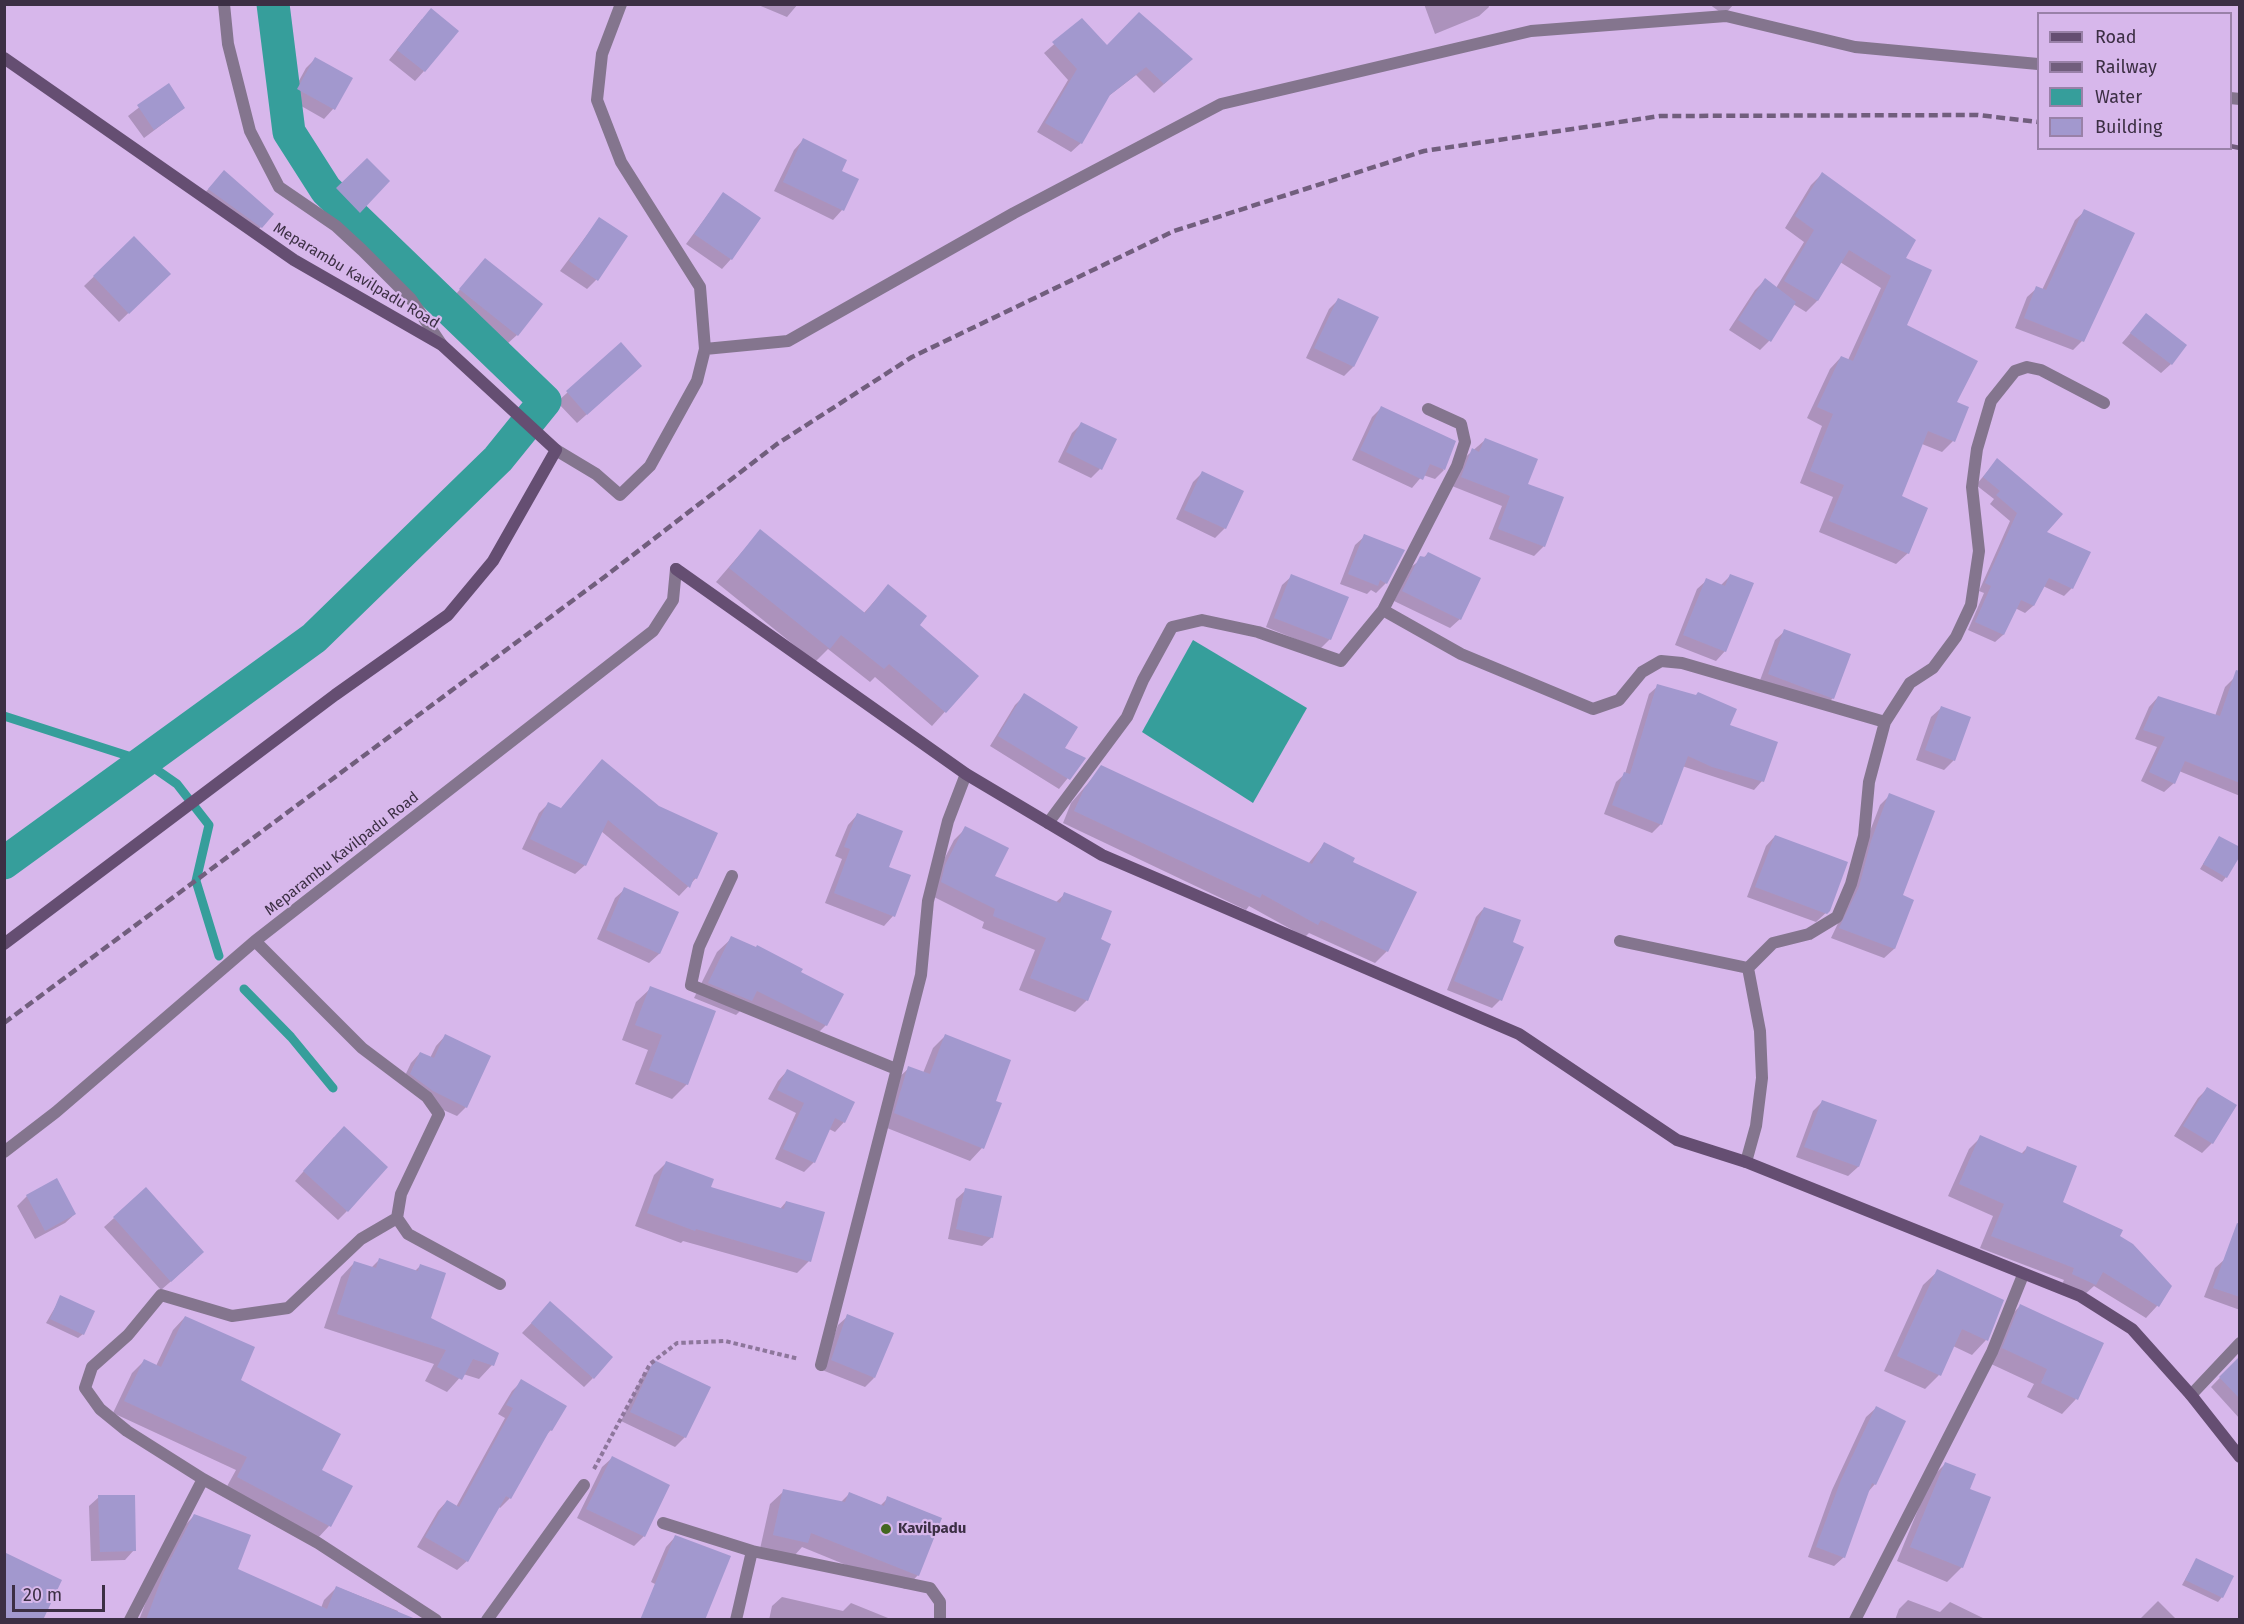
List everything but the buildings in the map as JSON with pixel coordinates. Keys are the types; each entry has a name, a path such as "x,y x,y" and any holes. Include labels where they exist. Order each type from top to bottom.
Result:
{"street":[{"path":"224,4 228,44 250,131 279,187 336,226 362,250 411,299 442,345"},
{"path":"621,4 602,54 597,100 621,162 700,287 705,350 788,342 1014,213 1221,104 1531,31 1726,16 1856,47 2037,64"},
{"name":"Meparambu Kavilpadu Road","path":"4,58 294,260 442,345 556,450 596,474 620,495 650,466 697,381 705,350"},
{"path":"1748,968 1773,943 1809,934 1837,917 1851,884 1864,836 1869,782 1885,722 1910,682 1933,668 1956,637 1971,605 1979,551 1972,487 1977,449 1991,401 2003,383 2015,371 2027,367 2041,370 2104,403"},
{"path":"1048,823 1127,717 1143,680 1172,627 1202,620 1258,632 1341,661 1383,610 1457,466 1465,442 1461,424 1428,408"},
{"path":"4,944 335,695 448,615 493,561 556,450"},
{"name":"Meparambu Kavilpadu Road","path":"4,1152 56,1112 255,942 653,632 673,600 676,569 966,774"},
{"path":"1383,610 1461,654 1533,687 1593,709 1619,700 1642,672 1661,660 1682,663 1885,722"},
{"path":"821,1365 921,975 928,901 948,821 966,774 1102,855 1519,1034 1677,1140 1746,1162 2080,1296 2132,1329 2191,1395 2240,1458"},
{"path":"732,876 699,946 691,985 896,1069"},
{"path":"1620,941 1748,968"},
{"path":"255,942 362,1048 427,1097 439,1114 401,1194 397,1218 408,1234 500,1284"},
{"path":"1746,1162 1756,1126 1762,1078 1761,1031 1748,968"},
{"path":"397,1218 361,1239 288,1308 232,1316 161,1295 128,1335 92,1367 85,1388 100,1409 127,1431 203,1479 318,1543 436,1620"},
{"path":"1855,1620 1992,1352 2023,1275"},
{"path":"2191,1395 2240,1343"},
{"path":"130,1620 203,1479"},
{"path":"487,1620 584,1485"},
{"path":"663,1523 752,1551 930,1588 940,1602 940,1620"},
{"path":"736,1620 752,1551"}],"path":[{"path":"584,1485 624,1417 650,1364 677,1343 725,1341 821,1365"}],"water":[{"path":"1193,640 1307,708 1253,803 1142,732"}],"waterway":[{"path":"4,863 314,638 498,459 545,401 326,190 289,132 273,4"},
{"path":"4,716 144,761 177,784 209,825 196,881 219,956"},
{"path":"244,989 291,1037 333,1088"}],"railway":[{"path":"4,1023 607,575 777,444 912,357 1174,231 1424,151 1660,116 1978,115 2037,122"},
{"path":"2232,146 2240,148"}],"place":[{"name":"Kavilpadu","path":"886,1529"}]}
